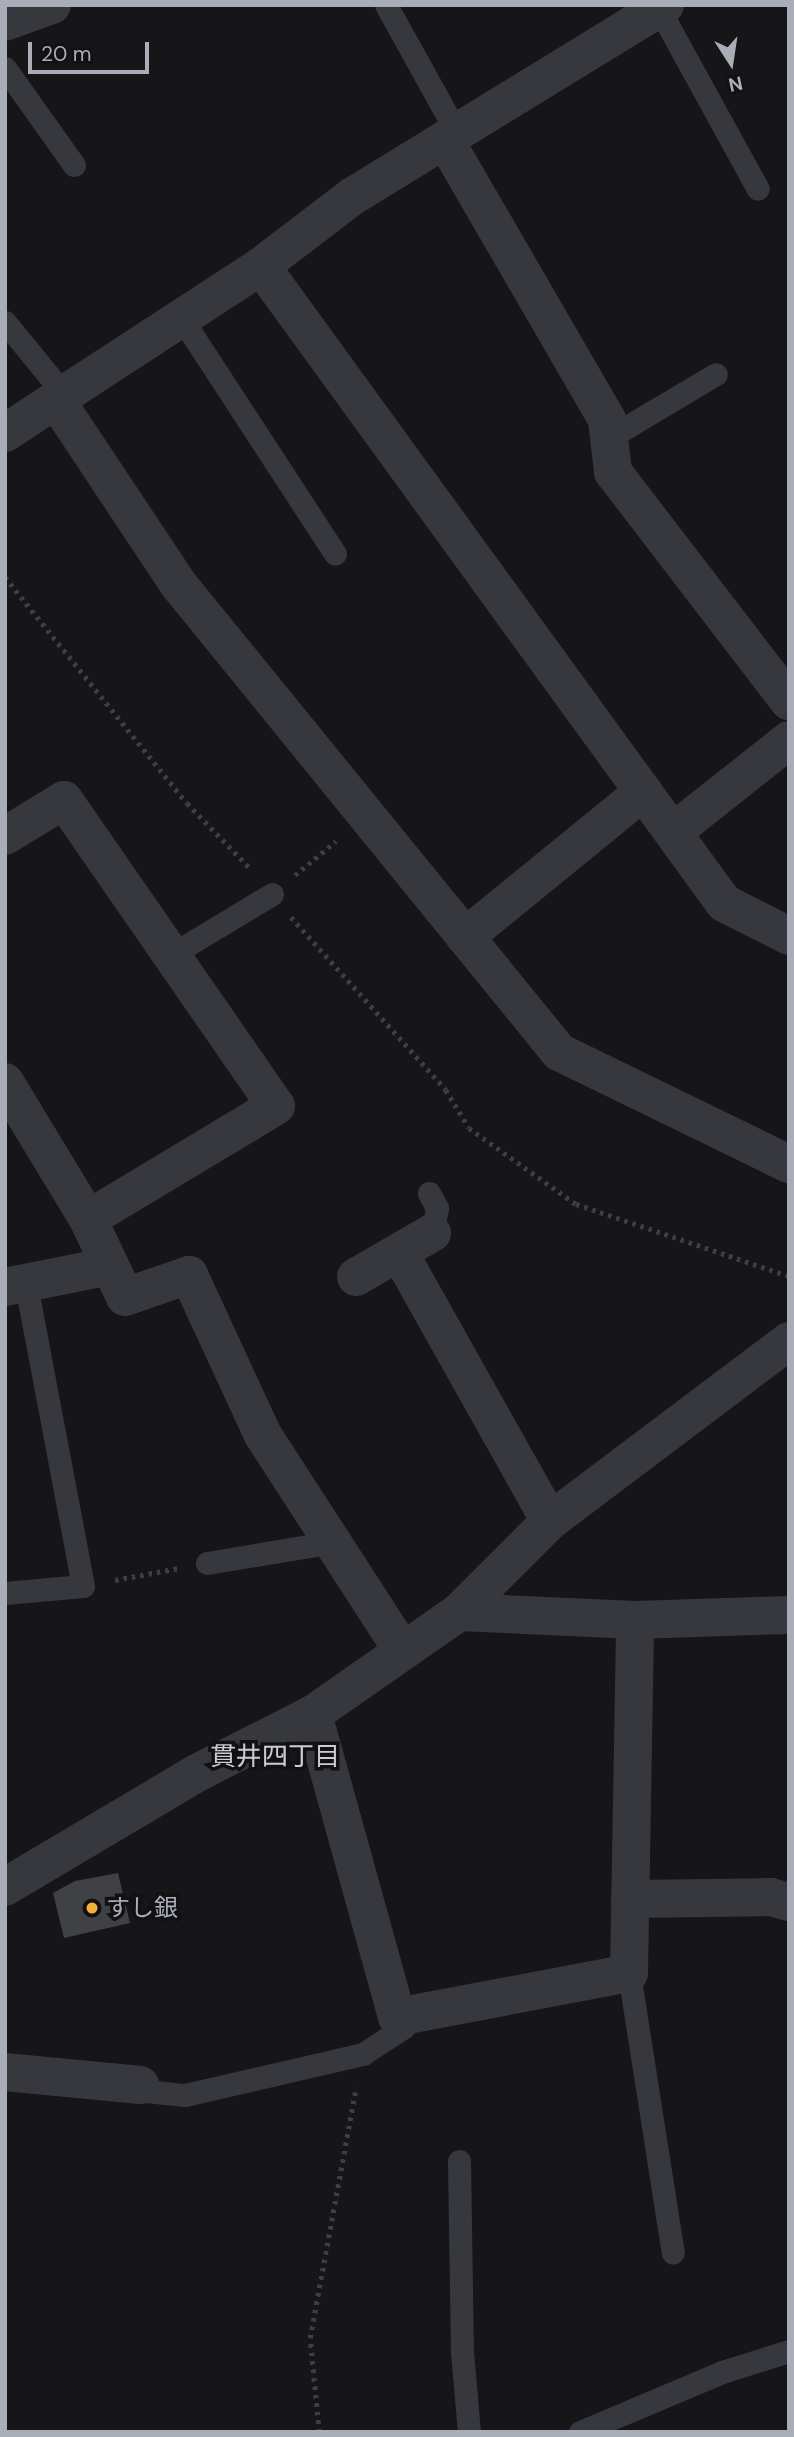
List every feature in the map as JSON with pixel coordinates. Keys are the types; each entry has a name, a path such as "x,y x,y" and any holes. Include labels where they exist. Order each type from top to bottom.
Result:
{"street":[{"path":"5,22 52,5"},
{"path":"5,433 261,266 353,196 662,7"},
{"path":"451,136 607,420 613,472 789,701"},
{"path":"261,266 724,903 789,936"},
{"path":"60,397 179,585 559,1052 789,1164"},
{"path":"673,832 789,740"},
{"path":"466,937 643,792"},
{"path":"5,836 64,800 276,1106 88,1219"},
{"path":"5,1082 88,1219 125,1297 189,1275 263,1435 403,1651"},
{"path":"356,1277 400,1254 432,1233"},
{"path":"400,1254 550,1521"},
{"path":"16,1285 110,1266"},
{"path":"5,1887 197,1773 313,1714 459,1612 550,1521 789,1341"},
{"path":"459,1612 635,1620 789,1615"},
{"path":"313,1714 397,2017 629,1973 635,1620"},
{"path":"631,1899 771,1897 789,1902"},
{"path":"5,2072 140,2085"}],"lane":[{"path":"386,5 451,136"},
{"path":"662,7 758,189"},
{"path":"5,68 74,165"},
{"path":"182,319 335,555"},
{"path":"5,321 60,397"},
{"path":"610,437 716,374"},
{"path":"171,955 272,894"},
{"path":"429,1193 437,1208 432,1233"},
{"path":"5,1593 83,1586 16,1285"},
{"path":"207,1563 332,1542"},
{"path":"629,1973 673,2253"},
{"path":"140,2085 146,2091 185,2095 363,2054 404,2027 404,2016"},
{"path":"459,2161 462,2352 469,2432"},
{"path":"580,2432 722,2372 789,2351"}],"path":[{"path":"5,577 187,803 272,894 446,1090 469,1128 576,1204 789,1276"},
{"path":"272,894 367,816"},
{"path":"83,1586 207,1563"},
{"path":"319,2432 310,2338 363,2054"}],"building":[{"name":"すし銀","path":"118,1873 130,1923 64,1938 53,1893 75,1881"}],"place":[{"name":"すし銀","path":"92,1908"}],"district":[{"name":"貫井四丁目","path":"275,1757"}]}
